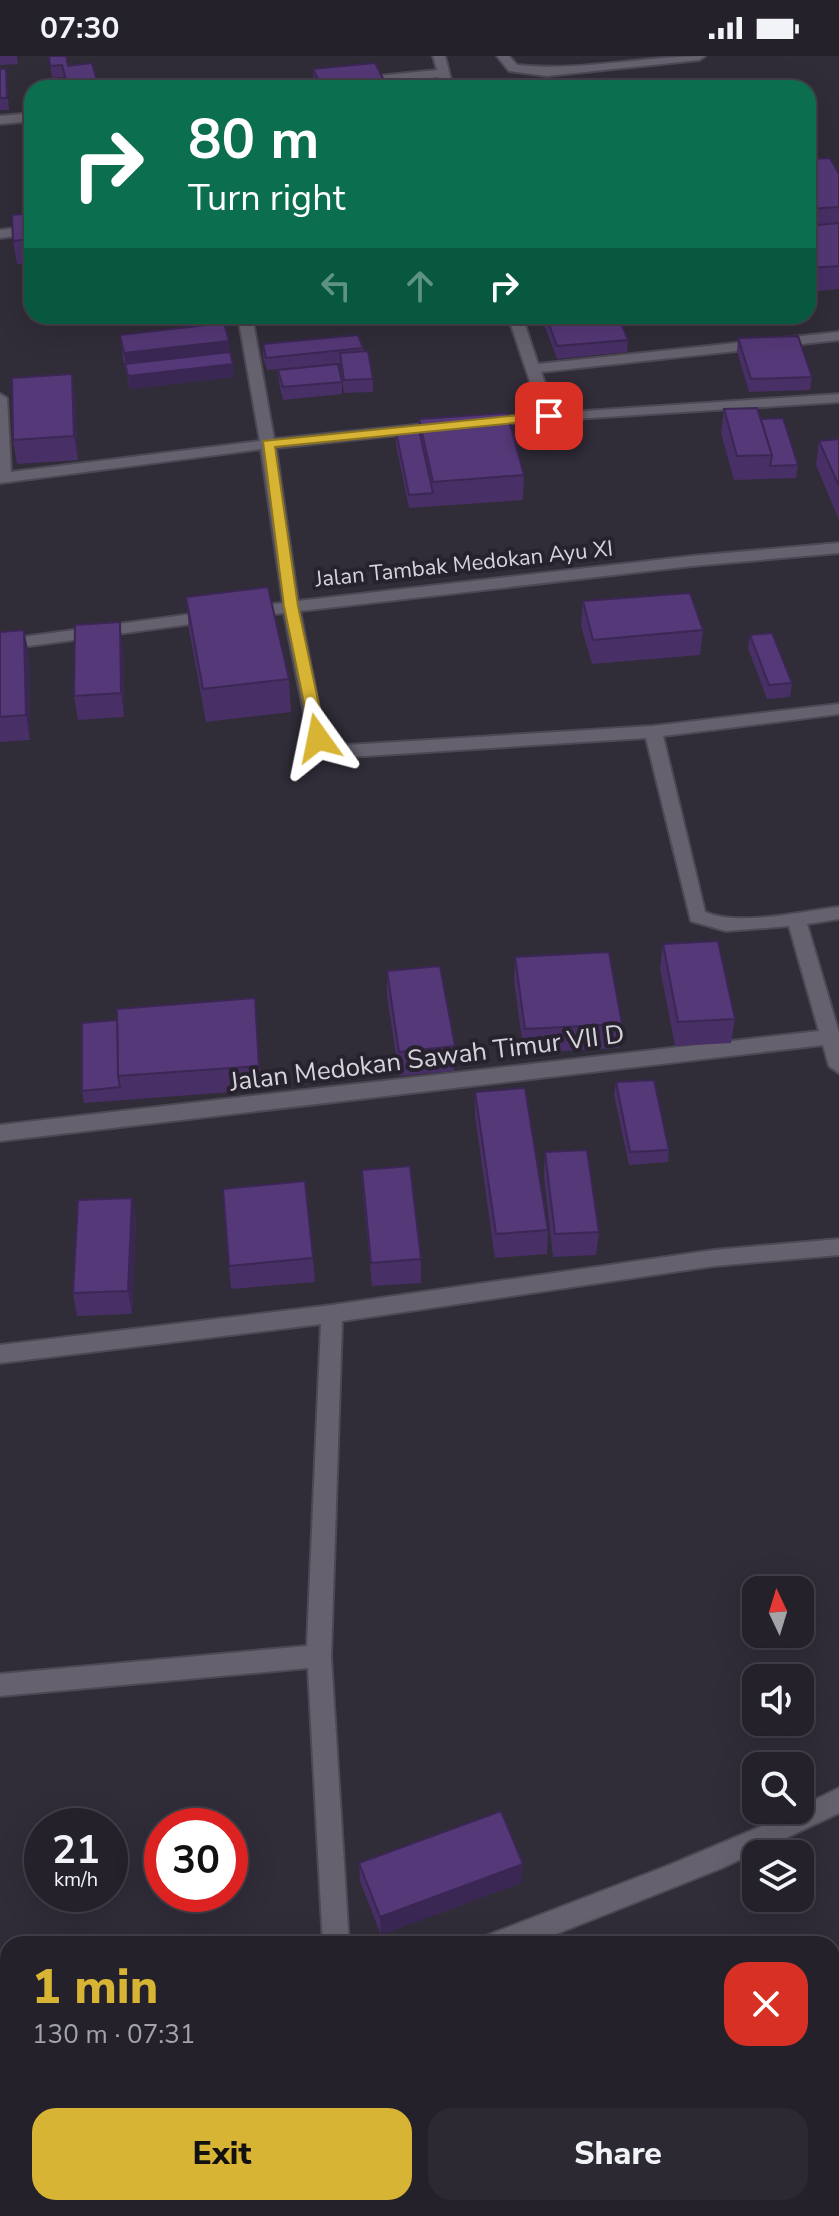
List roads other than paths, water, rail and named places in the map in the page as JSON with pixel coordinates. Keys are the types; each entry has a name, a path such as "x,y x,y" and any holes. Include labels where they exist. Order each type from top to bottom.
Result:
{"street":[{"path":"439,56 445,80"},
{"path":"503,56 513,68 540,72 699,56"},
{"path":"376,80 443,73"},
{"path":"0,120 24,118"},
{"path":"0,234 24,231"},
{"path":"246,324 268,444 291,606 318,738 325,746 336,750 653,732 839,709"},
{"path":"518,324 549,416"},
{"path":"532,369 839,336"},
{"path":"0,398 2,478 268,444 549,416 839,398"},
{"name":"Jalan Tambak Medokan Ayu XI","path":"0,645 291,606 839,548"},
{"path":"653,732 697,916 709,924 731,926 839,913"},
{"path":"796,917 828,1037 839,1066"},
{"name":"Jalan Medokan Sawah Timur VII D","path":"0,1133 828,1037"},
{"path":"0,1354 332,1314 714,1258 839,1247"},
{"path":"332,1314 319,1656 336,1936"},
{"path":"0,1685 319,1656"},
{"path":"518,1936 677,1875 793,1825 839,1800"}]}
